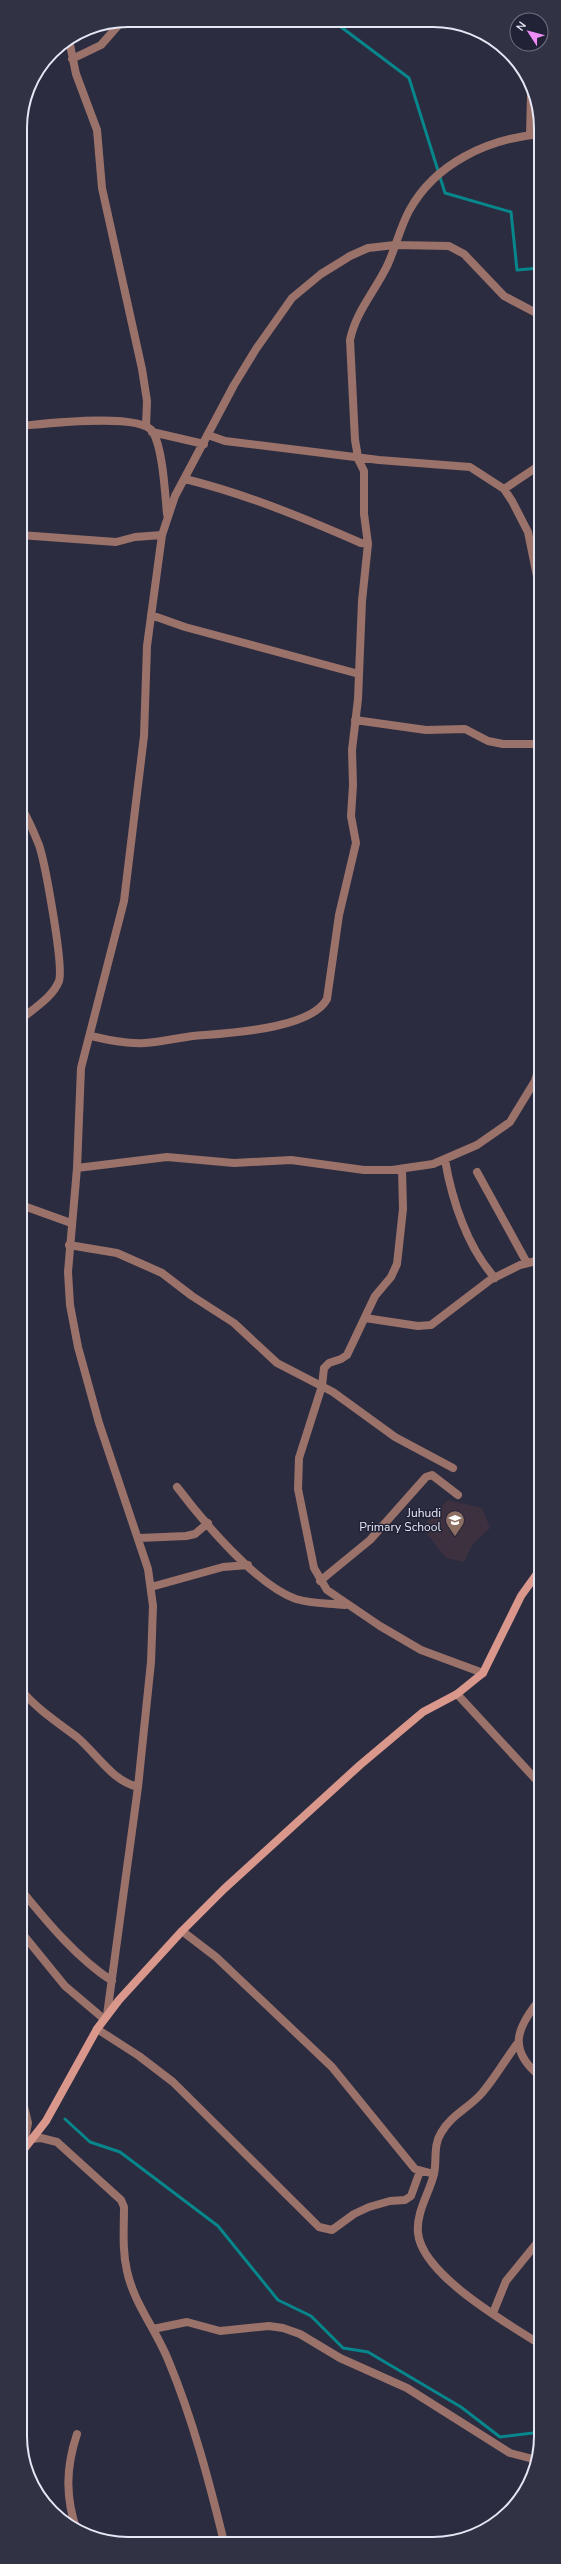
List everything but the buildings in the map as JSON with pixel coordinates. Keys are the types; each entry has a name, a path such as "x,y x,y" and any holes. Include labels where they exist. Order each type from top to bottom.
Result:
{"street":[{"path":"72,59 101,45 116,28"},
{"path":"70,46 72,59 97,130 102,188 142,369 150,429 163,473 168,516"},
{"path":"530,135 531,102"},
{"path":"91,1036 114,1041 145,1043 237,1032 292,1021 315,1012 323,1007 327,999 339,915 356,843 350,816 359,674 360,619 368,544 364,514 364,471 357,457 355,440 350,340 358,316 388,265 394,245 410,209 442,171 481,148 534,135"},
{"path":"106,2017 138,1788 153,1628 151,1587 139,1538 99,1423 78,1347 68,1288 69,1245 77,1168 81,1068 91,1036 127,879 143,744 145,670 162,535 168,516 185,479 234,385 292,298 320,274 350,256 368,248 394,245 434,244 457,249 504,296 534,312"},
{"path":"27,425 84,421 132,423 204,444"},
{"path":"208,435 225,441 357,457 470,467 504,489 528,532 534,553"},
{"path":"504,489 534,469"},
{"path":"185,479 301,516 361,543 368,544"},
{"path":"27,536 116,542 135,537 162,535"},
{"path":"151,615 185,627 359,674"},
{"path":"355,720 419,730 465,729 488,741 503,744 534,744"},
{"path":"27,821 39,846 47,878 57,940 59,979 51,993 27,1014"},
{"path":"77,1168 180,1157 234,1163 291,1160 364,1170 402,1169 445,1160 477,1145 510,1122 532,1087 534,1081"},
{"path":"445,1160 454,1196 465,1227 481,1261 495,1278"},
{"path":"402,1169 403,1209 397,1264 391,1277 375,1296 346,1355 341,1359 329,1363 324,1368 322,1386 304,1436 298,1475 307,1540 314,1568 320,1581 327,1590 347,1605 421,1650 482,1673"},
{"path":"477,1172 527,1263"},
{"path":"27,1207 71,1223"},
{"path":"69,1245 102,1249 149,1265 234,1323 277,1363 322,1386 411,1448 453,1468"},
{"path":"365,1318 418,1326 432,1325 495,1278 527,1263 534,1261"},
{"path":"320,1581 370,1540 426,1477 432,1476 458,1495"},
{"path":"177,1487 208,1523 248,1565 272,1584 296,1598 347,1605"},
{"path":"139,1538 186,1536 195,1534 208,1523"},
{"path":"151,1587 224,1567 248,1565"},
{"path":"27,2145 52,2111 97,2029 182,1931 395,1734 423,1712 458,1694 482,1673 521,1596 534,1577"},
{"path":"458,1694 534,1777"},
{"path":"27,1696 36,1706 87,1746 122,1781 138,1788"},
{"path":"27,1897 85,1960 112,1981"},
{"path":"182,1931 216,1957 332,2067 382,2126 412,2165 420,2171 434,2174"},
{"path":"27,1939 65,1986 106,2017"},
{"path":"534,2007 519,2031 517,2044 481,2094 453,2117 440,2133 437,2142 434,2174 419,2218 418,2233 422,2247 430,2262 441,2274 493,2313 534,2339"},
{"path":"97,2029 139,2056 172,2082 319,2227 332,2230 362,2210 390,2201 404,2200 411,2196 420,2171"},
{"path":"517,2044 524,2060 534,2070"},
{"path":"27,2119 27,2131"},
{"path":"32,2139 41,2138 57,2142 121,2200 127,2270 134,2293 169,2361 195,2435 214,2497 223,2537"},
{"path":"493,2313 506,2281 534,2247"},
{"path":"153,2329 187,2322 220,2332 269,2326 283,2328 300,2334 340,2358 407,2388 501,2449 520,2457 531,2459"},
{"path":"74,2520 70,2507 67,2475 69,2458 77,2434"}],"shaded area":[{"name":"Juhudi Primary School","path":"448,1500 482,1508 490,1528 472,1545 464,1562 446,1558 422,1527"}],"waterway":[{"path":"341,27 409,78 445,193 511,212 517,270 534,269"},
{"path":"65,2119 90,2142 120,2152 218,2226 278,2300 311,2316 343,2348 368,2352 461,2407 500,2437 534,2433"}],"place":[{"name":"Juhudi Primary School","path":"455,1537"}]}
